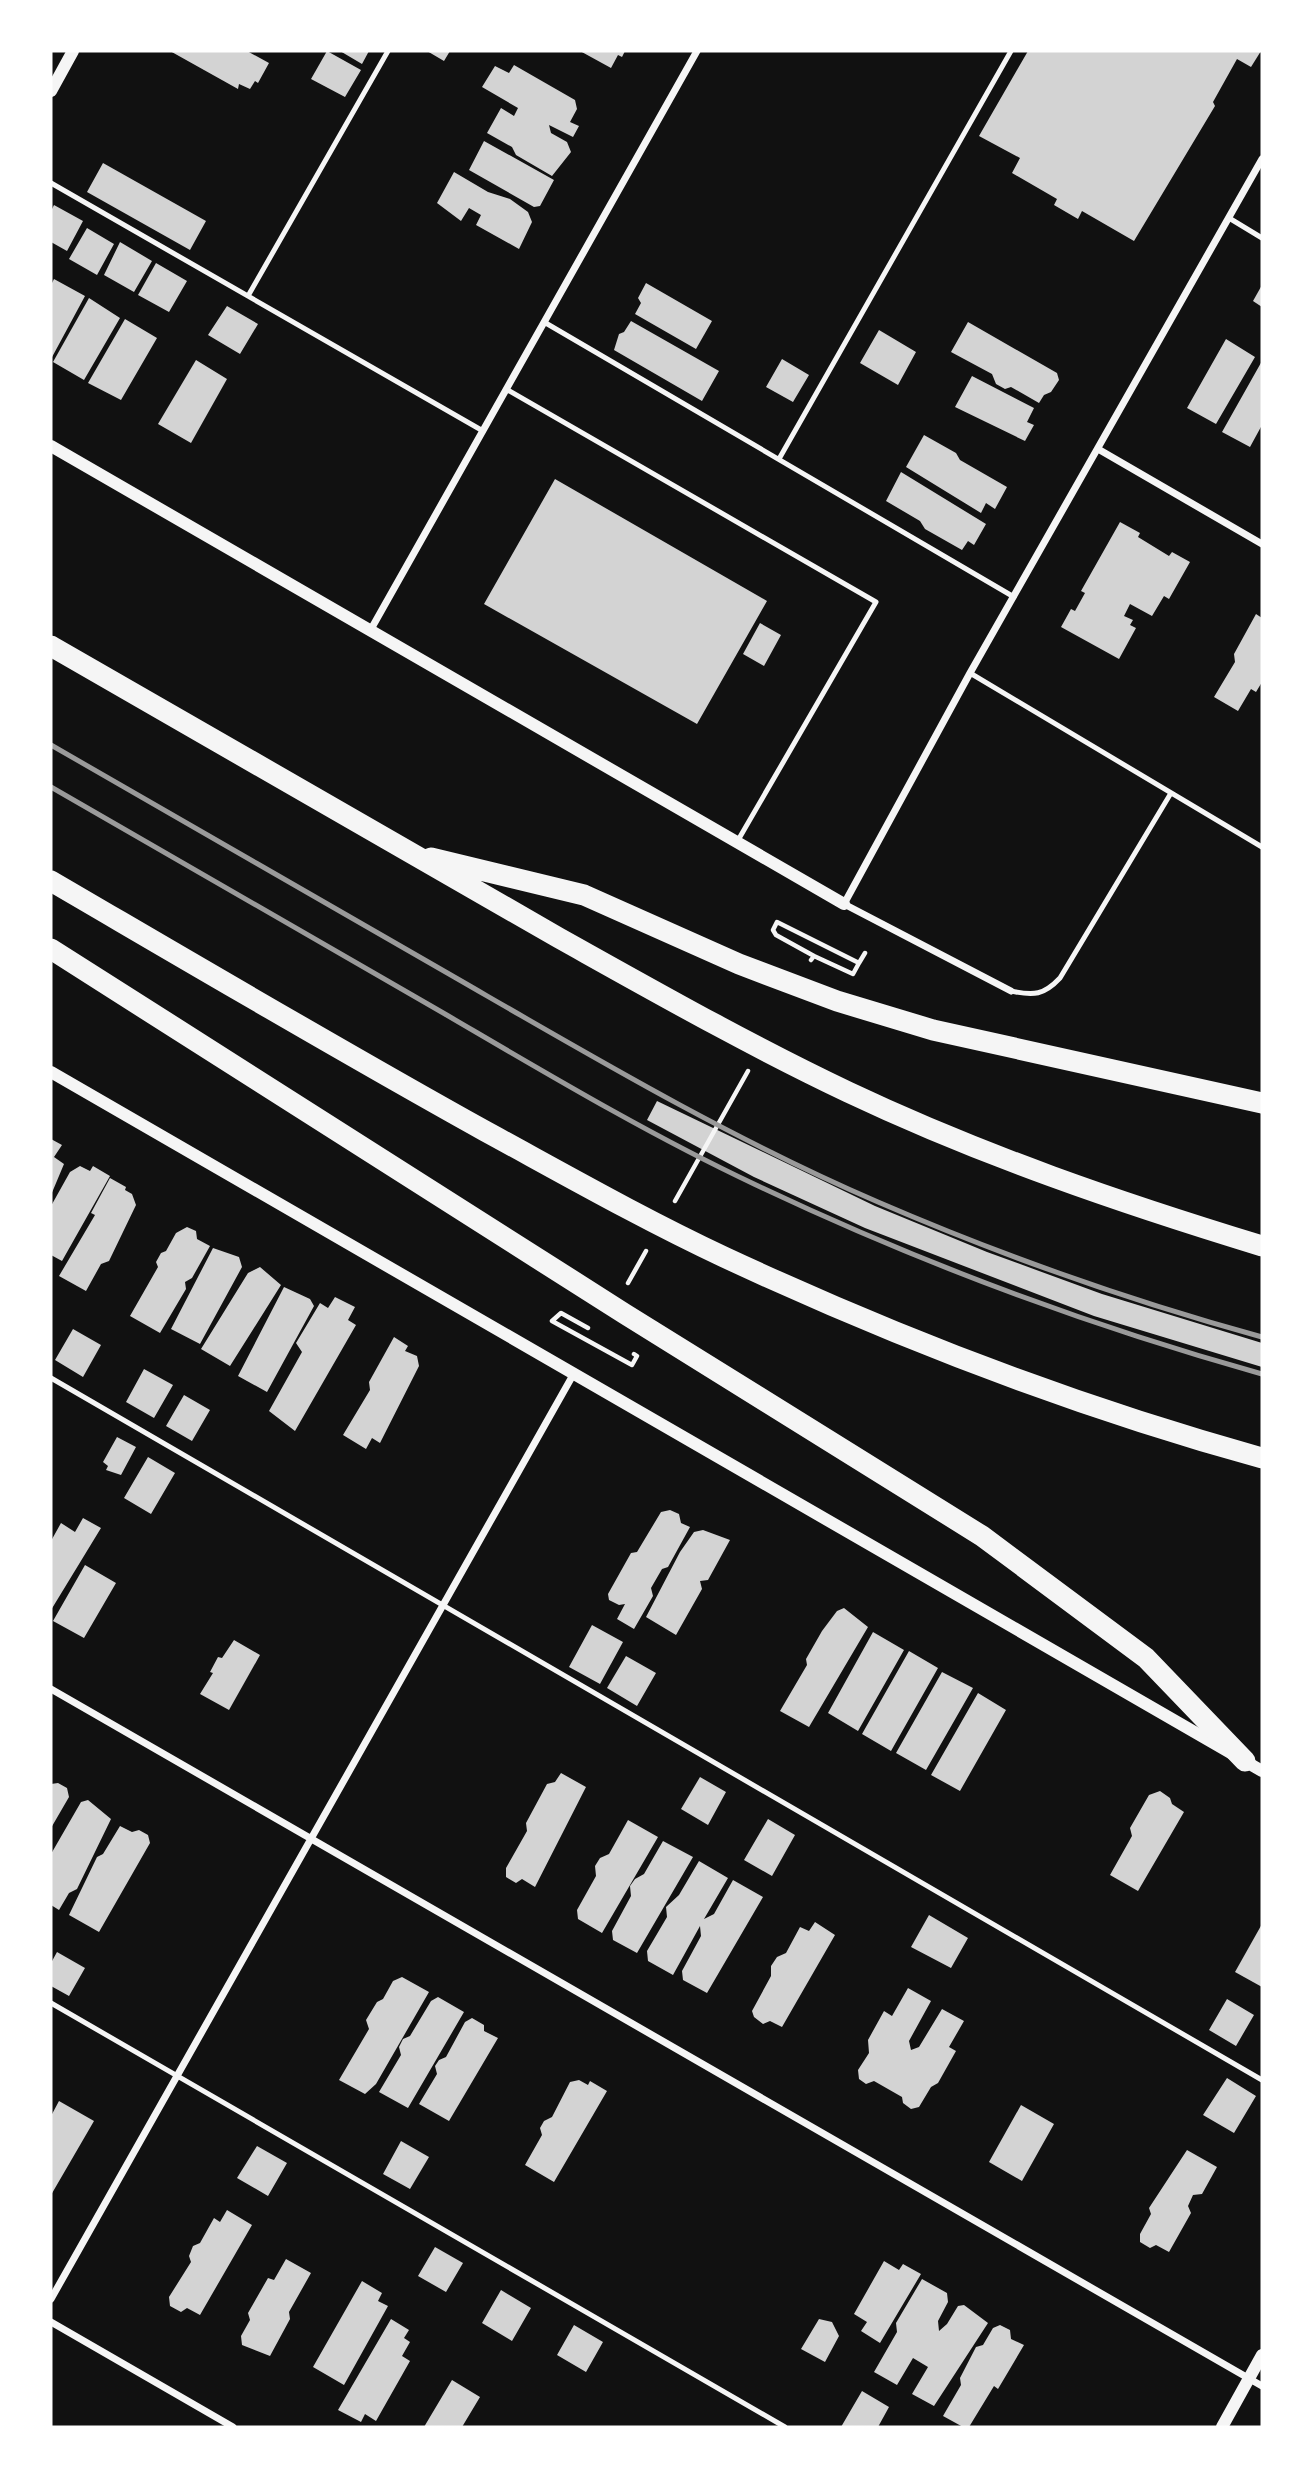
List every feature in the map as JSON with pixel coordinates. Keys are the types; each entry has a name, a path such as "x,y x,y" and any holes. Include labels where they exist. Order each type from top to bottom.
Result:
{"highway":[{"path":"51,646 405,851 720,1027 848,1092 989,1153 1111,1199 1262,1246"},
{"path":"405,851 584,895 739,964 837,1001 933,1030 1262,1104"},
{"path":"51,881 370,1067 590,1189 722,1256 892,1332 1038,1388 1172,1434 1262,1458"},
{"path":"51,949 635,1321 982,1536 1146,1658 1254,1766"}],"street":[{"path":"51,90 73,51"},
{"path":"369,631 697,51"},
{"path":"844,904 970,673 1262,159"},
{"path":"51,446 844,904 1012,992"},
{"path":"1098,449 1262,544"},
{"path":"51,1072 573,1376 1254,1766"},
{"path":"51,2299 573,1376"},
{"path":"51,1689 1262,2386"},
{"path":"51,2322 233,2427"},
{"path":"1222,2427 1262,2355"}],"lane":[{"path":"248,296 388,51"},
{"path":"779,459 1011,51"},
{"path":"51,183 482,430"},
{"path":"1229,218 1262,238"},
{"path":"544,322 1014,597"},
{"path":"506,389 876,602 737,842"},
{"path":"970,673 1262,847"},
{"path":"1012,992 1033,996 1049,990 1060,978 1171,793"},
{"path":"51,1378 1262,2080"},
{"path":"51,2003 785,2427"}],"path":[{"path":"859,963 777,922 773,930 776,935 814,956 853,974 865,953"},
{"path":"810,962 814,956"},
{"path":"670,1210 750,1068"},
{"path":"623,1292 650,1245"},
{"path":"599,1334 561,1313 552,1321 632,1366"}],"building":[{"path":"170,51 247,51 269,63 258,83 255,81 250,89 239,84 238,89"},
{"path":"327,51 361,70 345,97 311,79"},
{"path":"340,51 369,51 362,64"},
{"path":"427,51 450,51 444,61"},
{"path":"580,51 625,51 622,57 618,55 611,68"},
{"path":"1028,51 1261,51 1251,67 1237,59 1213,102 1215,106 1134,241 1082,211 1078,219 1054,205 1057,199 1012,173 1020,158 979,136"},
{"path":"514,65 575,100 577,109 570,122 579,126 573,137 549,125 551,133 567,142 571,152 552,176 516,155 512,147 487,133 501,108 514,116 518,108 482,87 495,66 509,73"},
{"path":"484,141 554,180 540,206 534,207 469,170"},
{"path":"103,163 206,221 190,250 87,192"},
{"path":"454,172 488,192 510,199 528,212 532,222 519,249 476,225 481,215 469,208 461,221 437,203"},
{"path":"54,205 83,221 67,251 51,242 51,211"},
{"path":"87,228 114,244 97,275 69,259"},
{"path":"120,242 152,261 134,292 104,275"},
{"path":"156,263 187,281 169,312 138,295"},
{"path":"54,279 85,296 51,359 51,285"},
{"path":"646,283 712,321 696,349 635,314 641,303 638,298"},
{"path":"1262,285 1262,307 1253,301"},
{"path":"89,298 120,318 84,380 53,362"},
{"path":"227,306 258,324 240,354 208,335"},
{"path":"125,319 157,338 121,400 88,383"},
{"path":"631,321 719,371 702,401 614,350 619,334 624,332"},
{"path":"968,322 1057,373 1059,380 1051,392 1044,395 1039,403 1011,387 1005,389 996,384 992,374 951,352"},
{"path":"879,330 916,352 898,385 860,363"},
{"path":"1226,339 1255,357 1216,424 1187,408"},
{"path":"782,359 809,375 793,402 766,387"},
{"path":"196,360 227,379 191,443 158,424"},
{"path":"1262,361 1262,425 1250,447 1222,432"},
{"path":"972,376 1034,408 1027,422 1034,425 1025,441 955,407"},
{"path":"924,435 1007,487 995,509 986,503 981,513 906,467"},
{"path":"901,472 986,524 974,545 968,541 962,550 925,529 920,521 886,501"},
{"path":"555,479 767,601 697,724 484,604"},
{"path":"1120,522 1140,533 1138,537 1169,556 1172,552 1190,562 1169,599 1164,596 1152,616 1130,604 1124,616 1133,620 1130,625 1136,628 1119,659 1061,627 1071,609 1075,611 1085,593 1081,591"},
{"path":"1256,614 1262,618 1262,682 1256,692 1251,689 1238,711 1214,697 1235,662 1234,654"},
{"path":"760,623 781,635 764,666 743,654"},
{"path":"657,1101 875,1206 987,1252 1102,1294 1262,1343 1262,1367 1094,1316 865,1228 754,1177 647,1120"},
{"path":"51,1139 62,1145 54,1157 64,1164 51,1195"},
{"path":"80,1166 90,1171 93,1166 110,1176 62,1261 51,1255 51,1206 70,1172"},
{"path":"110,1178 126,1187 125,1190 132,1194 136,1205 109,1261 101,1264 86,1291 59,1276 95,1215 91,1213"},
{"path":"187,1227 196,1231 197,1239 210,1246 192,1278 185,1282 186,1289 160,1333 130,1316 158,1267 156,1262 161,1253 166,1251 176,1233"},
{"path":"213,1248 239,1257 242,1267 200,1344 171,1329"},
{"path":"260,1267 281,1285 230,1366 201,1349 248,1273"},
{"path":"284,1287 310,1299 314,1306 267,1392 238,1376"},
{"path":"335,1297 355,1307 348,1320 356,1325 295,1431 269,1411 302,1352 296,1343 320,1303 328,1308"},
{"path":"73,1329 101,1345 83,1377 55,1360"},
{"path":"394,1337 408,1346 405,1351 417,1356 419,1366 380,1443 372,1438 366,1449 343,1435 370,1390 369,1382"},
{"path":"144,1369 173,1385 154,1418 126,1402"},
{"path":"184,1395 210,1410 192,1441 166,1426"},
{"path":"117,1437 136,1447 121,1475 106,1470 108,1466 103,1462"},
{"path":"148,1457 175,1473 151,1514 124,1498"},
{"path":"670,1510 679,1514 681,1523 690,1527 668,1567 662,1569 651,1588 653,1596 634,1629 617,1619 625,1604 619,1605 609,1600 608,1594 631,1553 637,1552 661,1512"},
{"path":"83,1518 101,1528 51,1610 51,1541 61,1523 75,1532"},
{"path":"703,1530 730,1540 708,1580 700,1581 702,1589 676,1635 646,1617 680,1552 694,1532"},
{"path":"85,1565 116,1583 84,1638 53,1621"},
{"path":"844,1608 868,1627 809,1727 780,1711 807,1665 806,1659 822,1631 837,1611"},
{"path":"592,1625 623,1642 600,1684 569,1667"},
{"path":"873,1632 904,1650 858,1731 828,1713"},
{"path":"234,1640 260,1655 229,1710 200,1694 213,1673 210,1672 218,1657 222,1658"},
{"path":"909,1651 938,1668 891,1751 862,1734"},
{"path":"626,1656 656,1673 637,1706 607,1688"},
{"path":"942,1672 973,1688 926,1770 896,1753"},
{"path":"978,1693 1006,1710 960,1791 931,1775"},
{"path":"561,1773 586,1787 535,1887 522,1879 516,1883 506,1877 506,1868 527,1831 526,1823 547,1784 555,1782"},
{"path":"700,1777 726,1792 708,1825 681,1809"},
{"path":"58,1783 67,1788 69,1797 51,1828 51,1784"},
{"path":"1160,1791 1184,1812 1138,1891 1110,1875 1132,1836 1130,1828 1149,1795"},
{"path":"88,1800 111,1819 77,1889 69,1893 59,1910 51,1905 51,1854 81,1802"},
{"path":"768,1819 795,1835 772,1876 744,1860"},
{"path":"628,1820 658,1837 602,1933 578,1919 577,1910 596,1876 595,1866 600,1858 609,1854"},
{"path":"120,1826 148,1835 150,1843 99,1932 69,1915 97,1857 103,1854"},
{"path":"663,1841 693,1857 637,1953 613,1940 612,1931 631,1896 630,1886 644,1874"},
{"path":"699,1861 728,1878 704,1919 714,1914 733,1880 763,1897 707,1993 683,1980 682,1971 701,1936 700,1926 673,1975 648,1961 647,1951 667,1917 666,1907 679,1895"},
{"path":"929,1915 968,1938 951,1968 911,1947"},
{"path":"815,1922 835,1935 782,2027 770,2021 763,2024 754,2017 752,2011 771,1976 771,1966 777,1957 786,1953 800,1927 809,1931"},
{"path":"1262,1924 1262,1987 1235,1972"},
{"path":"57,1952 85,1968 69,1996 51,1986 51,1963"},
{"path":"402,1977 429,1992 376,2084 365,2094 339,2080 369,2029 366,2020 377,2002 383,1999 393,1981"},
{"path":"908,1988 931,2001 909,2041 911,2050 919,2047 942,2009 964,2021 949,2047 956,2051 938,2083 931,2087 919,2107 911,2109 903,2103 902,2097 874,2081 866,2084 859,2079 858,2070 869,2053 868,2040 884,2011 892,2016"},
{"path":"438,1997 464,2012 408,2108 379,2092 401,2055 399,2047 403,2039 410,2036 431,2001"},
{"path":"1227,1999 1254,2015 1236,2046 1209,2030"},
{"path":"472,2018 484,2025 484,2031 498,2038 449,2121 419,2104 437,2074 435,2066 439,2060 446,2057 465,2022"},
{"path":"1227,2078 1256,2096 1234,2133 1203,2115"},
{"path":"579,2080 588,2085 590,2081 607,2091 554,2182 525,2165 542,2135 540,2128 544,2121 552,2117 570,2082"},
{"path":"59,2101 94,2121 51,2195 51,2116"},
{"path":"1021,2105 1054,2124 1022,2181 989,2162"},
{"path":"401,2141 429,2157 410,2189 383,2174"},
{"path":"257,2146 287,2163 268,2196 237,2178"},
{"path":"1187,2150 1217,2167 1202,2194 1193,2195 1188,2206 1191,2213 1169,2252 1156,2245 1150,2248 1140,2242 1140,2234 1151,2214 1149,2208"},
{"path":"227,2210 252,2225 200,2315 187,2308 181,2312 170,2306 169,2297 191,2262 189,2256 193,2246 200,2243 214,2218 220,2222"},
{"path":"435,2247 463,2263 446,2292 418,2276"},
{"path":"286,2259 311,2273 289,2312 290,2319 270,2356 242,2345 241,2336 250,2320 248,2313 268,2278 274,2280"},
{"path":"884,2261 899,2270 903,2264 921,2274 880,2343 861,2331 867,2322 854,2314"},
{"path":"922,2279 947,2293 948,2302 938,2321 939,2331 947,2324 958,2306 964,2305 988,2323 934,2406 912,2394 928,2367 913,2358 897,2385 874,2372 897,2332 896,2323"},
{"path":"362,2281 382,2293 378,2301 388,2306 344,2385 313,2367"},
{"path":"501,2290 531,2308 512,2341 482,2323"},
{"path":"391,2319 409,2330 404,2338 410,2342 402,2356 410,2361 376,2421 365,2414 361,2422 338,2410"},
{"path":"819,2319 832,2322 839,2336 825,2362 801,2349"},
{"path":"574,2325 603,2342 586,2372 557,2355"},
{"path":"1000,2325 1010,2330 1011,2339 1024,2345 998,2389 994,2386 969,2427 963,2427 943,2416 961,2385 960,2378 976,2347 983,2345 993,2328"},
{"path":"452,2380 480,2397 462,2427 424,2427"},
{"path":"862,2391 889,2407 878,2427 841,2427"}],"railway":[{"path":"51,745 616,1070 719,1126 824,1178 1020,1259 1164,1308 1262,1337"},
{"path":"51,787 598,1102 675,1145 754,1184 878,1240 1004,1290 1132,1335 1262,1374"}]}
